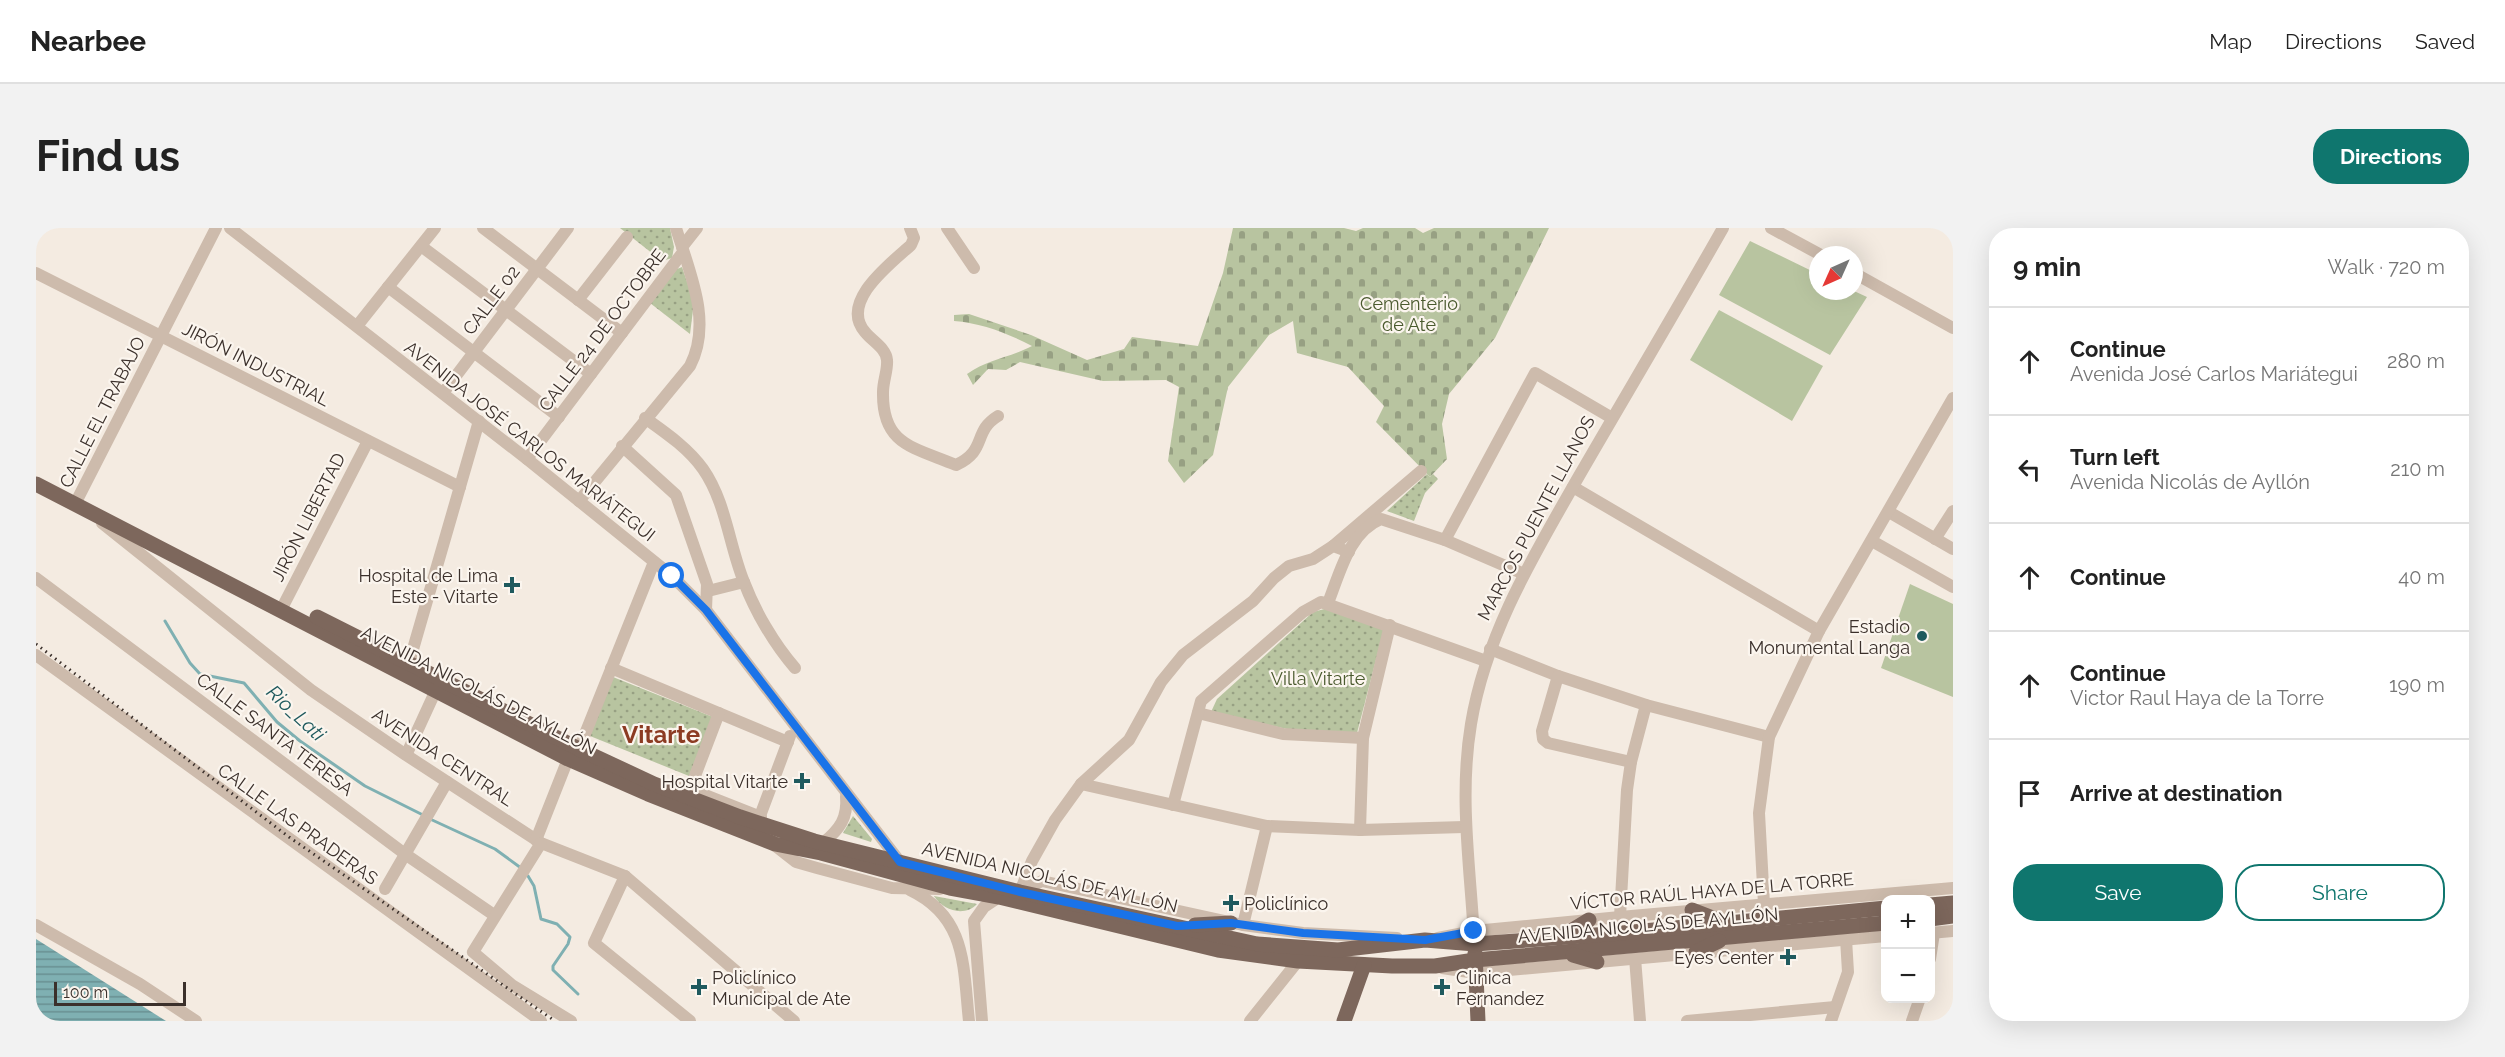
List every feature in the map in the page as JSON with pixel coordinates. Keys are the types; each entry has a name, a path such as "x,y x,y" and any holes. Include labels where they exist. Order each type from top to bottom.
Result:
{"main road":[{"name":"AVENIDA NICOLÁS DE AYLLÓN","path":"36,474 78,502"},
{"name":"AVENIDA NICOLÁS DE AYLLÓN","path":"36,484 78,502 283,606 436,690 775,844 821,853 950,888 999,897 1218,950 1299,961 1476,967 1563,945 1727,930 1881,909"},
{"name":"AVENIDA NICOLÁS DE AYLLÓN","path":"283,606 409,663 574,754"},
{"name":"AVENIDA NICOLÁS DE AYLLÓN","path":"651,789 818,842 1020,892 1257,944 1308,950 1369,949 1425,940 1474,937 1563,945"},
{"path":"1935,905 1953,903"},
{"path":"1692,910 1727,930 1696,952"},
{"path":"1935,926 1953,916"},
{"path":"1589,920 1563,945 1597,962"},
{"name":"AVENIDA NICOLÁS DE AYLLÓN","path":"1727,930 1881,923"},
{"path":"1177,926 1237,924"},
{"name":"MARCOS PUENTE LLANOS","path":"1474,937 1478,1021"},
{"path":"1344,1021 1364,965"}],"street":[{"name":"CALLE EL TRABAJO","path":"78,502 216,228"},
{"name":"AVENIDA JOSÉ CARLOS MARIÁTEGUI","path":"231,228 527,459 654,562 706,610 846,795 900,862"},
{"path":"357,326 435,228"},
{"path":"483,228 497,232 536,268 622,333"},
{"name":"CALLE 02","path":"443,393 568,228"},
{"path":"579,501 690,366 696,354 698,299 676,228"},
{"name":"CALLE 24 DE OCTOBRE","path":"527,459 622,333 697,228"},
{"path":"910,228 914,238 911,244 877,276 859,303 856,313 864,332 887,356 883,391 885,422 898,439 956,465 970,458 977,449 986,423 998,416"},
{"path":"946,228 974,268"},
{"name":"MARCOS PUENTE LLANOS","path":"1474,937 1464,827 1470,727 1488,655 1524,574 1723,228"},
{"path":"1771,228 1809,249"},
{"path":"578,300 627,237"},
{"path":"421,246 591,374"},
{"name":"JIRÓN INDUSTRIAL","path":"36,273 460,487"},
{"path":"1863,278 1953,328"},
{"path":"388,287 559,417"},
{"path":"1445,540 1535,373 1612,418"},
{"path":"1764,904 1760,813 1769,737 1819,631 1953,399"},
{"path":"645,418 684,448 704,470 716,494 744,582 763,619 795,668"},
{"path":"409,663 479,421"},
{"name":"JIRÓN LIBERTAD","path":"283,606 368,441"},
{"path":"622,446 676,495 708,591 706,610"},
{"path":"1020,892 1032,861 1055,820 1081,784 1129,740 1161,682 1183,655 1253,601 1274,578 1289,566 1313,559 1333,546 1421,471"},
{"path":"1573,487 1819,631"},
{"name":"AVENIDA CENTRAL","path":"78,502 311,690 539,842 626,876 794,1021"},
{"path":"1935,539 1953,511"},
{"path":"1889,512 1953,549"},
{"path":"1328,603 1349,552 1360,533 1370,523 1381,519 1445,540 1524,574"},
{"path":"1872,541 1953,587"},
{"path":"1333,546 1349,552"},
{"path":"571,1021 512,985 473,955 474,949 539,842 654,562"},
{"name":"CALLE SANTA TERESA","path":"36,578 405,854 494,915"},
{"path":"708,591 744,582"},
{"path":"1173,806 1201,701 1304,612 1321,602 1646,705 1769,737"},
{"path":"1360,830 1363,738 1389,625"},
{"name":"CALLE LAS PRADERAS","path":"36,655 541,1021"},
{"path":"611,668 788,742"},
{"path":"1558,676 1542,731 1543,739 1548,743 1631,762"},
{"path":"408,751 436,690"},
{"path":"1620,917 1631,762 1646,705"},
{"path":"690,789 719,713"},
{"path":"1198,713 1283,734 1363,738"},
{"path":"760,816 794,727"},
{"path":"385,889 447,782"},
{"path":"1081,784 1267,826 1360,830 1464,827"},
{"path":"651,789 690,789 760,816 818,842 839,828 845,818 846,795"},
{"path":"1237,924 1267,826"},
{"path":"775,844 796,862 892,888 950,888"},
{"path":"626,876 594,943 690,1021"},
{"path":"1020,892 1042,880 1237,924 1303,933 1425,940"},
{"name":"VÍCTOR RAÚL HAYA DE LA TORRE","path":"1474,937 1589,920 1953,888"},
{"path":"909,889 923,896 944,914 952,925 960,948 969,1021"},
{"path":"982,1021 974,921 980,912 999,897"},
{"path":"944,914 958,920 974,921"},
{"path":"36,925 140,984 196,1021"},
{"path":"1935,928 1953,931"},
{"path":"1476,967 1597,962 1881,936"},
{"path":"1831,1021 1848,972 1846,939"},
{"path":"1635,958 1640,1021"},
{"path":"1250,1021 1299,961"},
{"path":"1912,1021 1919,1003"},
{"path":"1687,1021 1835,1007"}],"green space":[{"path":"620,228 670,228 674,247 672,258 662,261"},
{"name":"Cementerio de Ate","path":"1233,228 1344,228 1356,231 1363,228 1415,228 1423,233 1434,228 1549,228 1495,338 1449,394 1442,424 1447,459 1430,477 1376,422 1384,406 1348,367 1297,353 1293,321 1269,335 1228,387 1213,455 1184,483 1168,461 1179,387 1166,380 1103,381 1020,362 1006,370 988,369 973,385 967,374 983,365 1032,346 994,329 954,321 954,315 969,314 1031,335 1087,360 1124,349 1132,337 1198,346 1223,273"},
{"path":"1750,241 1809,270 1809,300 1863,300 1863,295 1867,297 1830,355 1719,295"},
{"path":"682,267 694,302 690,334 650,303 677,269"},
{"path":"1719,310 1823,366 1792,421 1690,360"},
{"path":"1427,474 1430,477 1433,474 1438,479 1425,493 1414,521 1387,511"},
{"name":"Estadio Monumental Langa","path":"1910,584 1953,604 1953,697 1881,668"},
{"name":"Villa Vitarte","path":"1328,608 1384,629 1357,733 1287,729 1211,712 1217,699 1313,612"},
{"path":"613,677 713,717 689,776 590,736"},
{"path":"853,816 872,839 871,842 843,833"},
{"path":"934,896 977,904 966,910 954,911 948,909"}],"water":[{"path":"36,939 166,1021 36,1021"}],"waterway":[{"name":"Rio_Lati","path":"165,621 190,663 200,674 244,683 277,722 300,741 365,786 423,815"},
{"name":"Rio_Lati","path":"430,819 495,849 521,868"},
{"name":"Rio_Lati","path":"528,876 534,886 541,919 557,924 570,937 568,944 553,966 553,970 578,994"}],"railway":[{"path":"36,644 289,837 555,1021"}],"place":[{"name":"Hospital de Lima Este - Vitarte","path":"512,585"},
{"name":"Estadio Monumental Langa","path":"1922,636"},
{"name":"Hospital Vitarte","path":"802,781"},
{"name":"Policlínico","path":"1231,903"},
{"name":"Eyes Center","path":"1788,957"},
{"name":"Policlínico Municipal de Ate","path":"699,987"},
{"name":"Clinica Fernandez","path":"1442,987"}],"district":[{"name":"Vitarte","path":"661,734"}],"route":[{"path":"672,576 706,610 846,795 900,862 1020,892 1177,926 1231,923 1303,933 1425,940 1474,931"}]}
